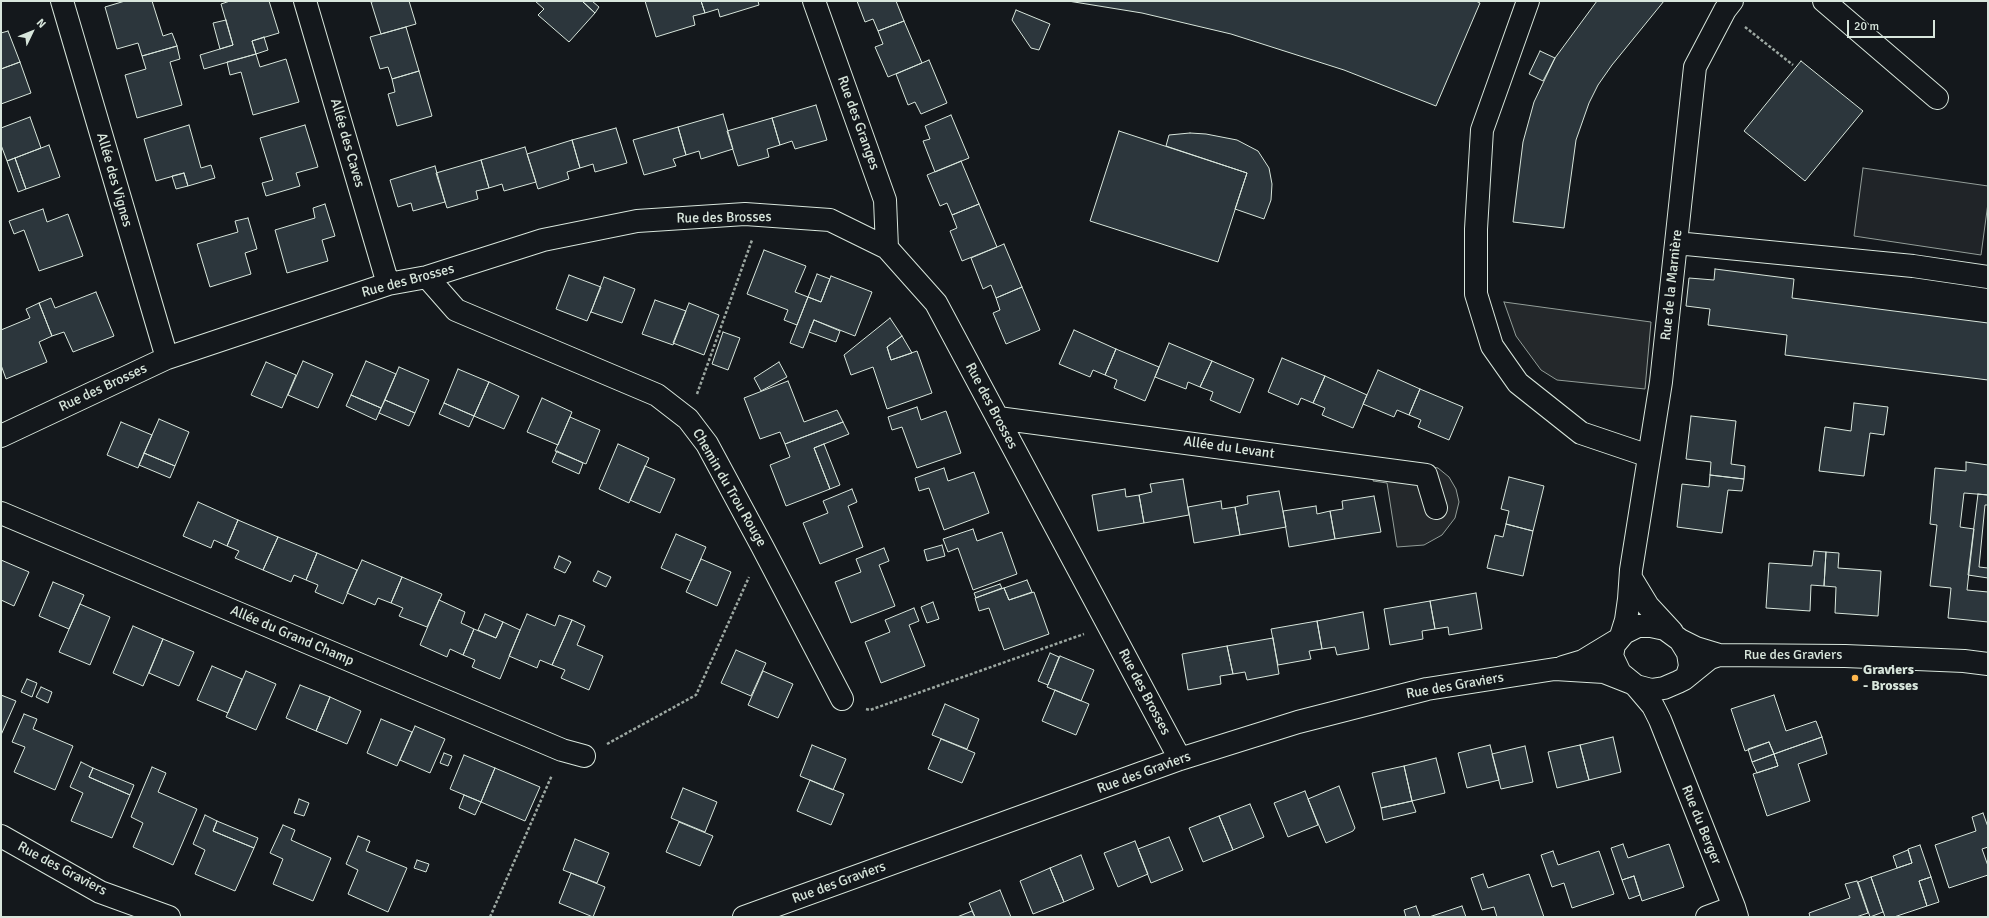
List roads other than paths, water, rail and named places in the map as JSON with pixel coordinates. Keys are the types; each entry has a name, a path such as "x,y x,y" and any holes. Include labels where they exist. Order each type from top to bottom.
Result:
{"street":[{"name":"Allée des Vignes","path":"62,1 167,358"},
{"name":"Allée des Caves","path":"305,1 388,284"},
{"name":"Rue des Granges","path":"814,1 885,200 887,248"},
{"path":"1528,1 1482,130 1476,229 1476,294 1492,346 1518,383 1581,433 1649,456"},
{"path":"1824,1 1938,98"},
{"name":"Rue de la Marnière","path":"1618,639 1627,615 1631,578 1661,382 1696,67 1728,6"},
{"name":"Rue des Brosses","path":"1,436 167,358 388,284 427,277 544,240 637,221 745,214 830,220 887,248 936,303 1180,759"},
{"path":"1676,243 1913,266 1988,277"},
{"name":"Chemin du Trou Rouge","path":"427,277 456,310 657,394 688,419 707,444 842,698"},
{"name":"Allée du Levant","path":"998,418 1426,475 1436,508"},
{"name":"Allée du Grand Champ","path":"1,513 562,750 584,756"},
{"path":"1631,578 1648,606 1678,637 1688,653 1690,666 1683,679"},
{"path":"1678,637 1665,629 1645,626 1632,628 1618,639 1612,650 1614,662 1620,673 1634,684 1651,690 1664,688 1683,679 1710,658 1718,655"},
{"name":"Rue des Graviers","path":"1678,637 1696,648 1718,655 1845,656 1964,661 1988,664"},
{"name":"Rue des Graviers","path":"744,917 1180,759 1298,722 1427,689 1555,670 1582,661 1618,639"},
{"name":"Rue des Graviers","path":"1555,670 1604,672 1634,684"},
{"name":"Rue du Berger","path":"1669,742 1668,716 1673,692 1683,679"},
{"name":"Rue du Berger","path":"1634,684 1653,706 1669,742 1735,912"},
{"name":"Rue des Graviers","path":"1,836 100,892 169,917"},
{"path":"1707,917 1735,912"}],"place":[{"name":"Graviers - Brosses","path":"1855,678"}]}
